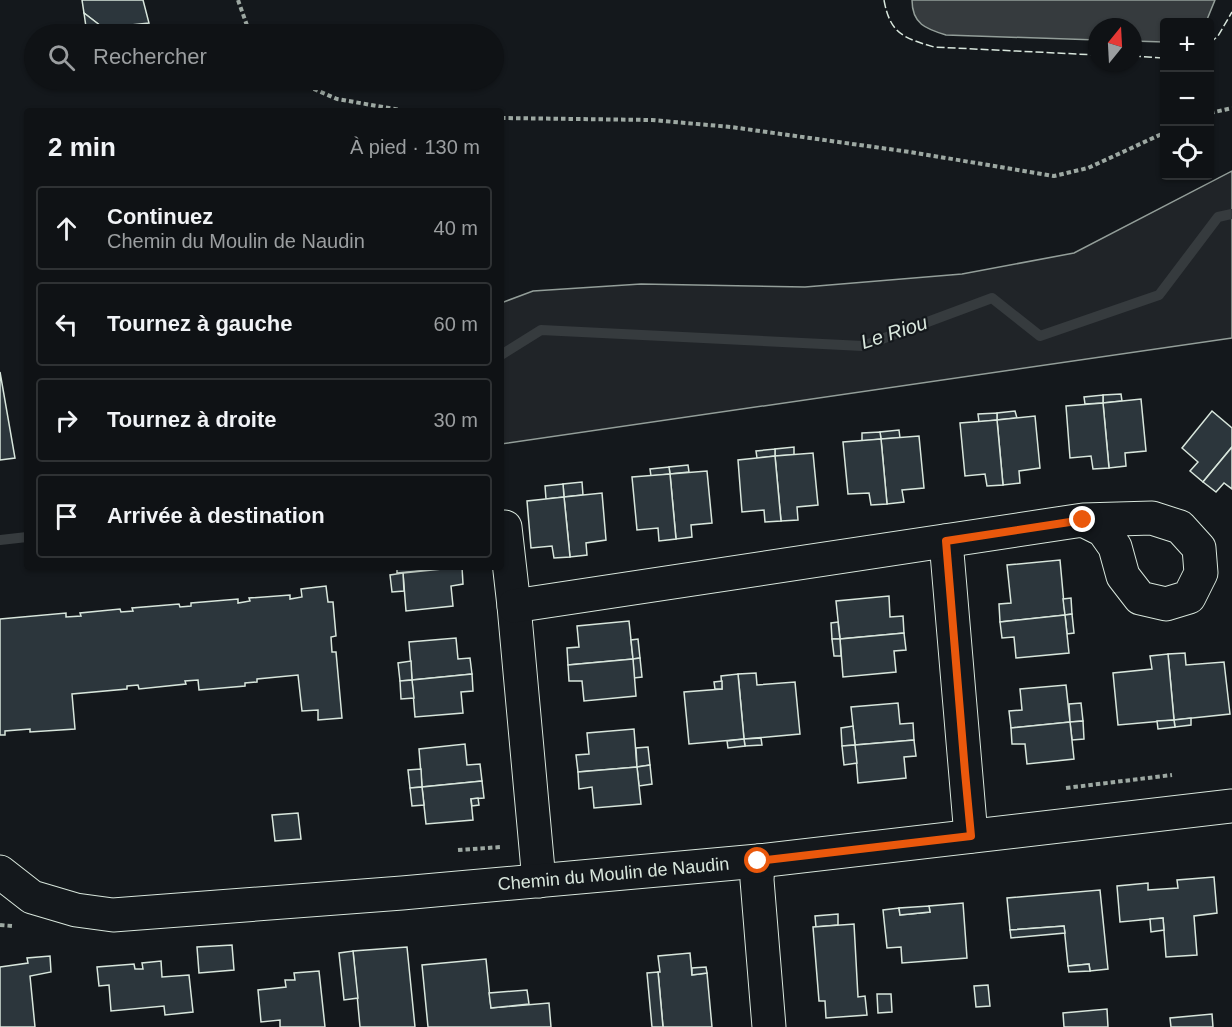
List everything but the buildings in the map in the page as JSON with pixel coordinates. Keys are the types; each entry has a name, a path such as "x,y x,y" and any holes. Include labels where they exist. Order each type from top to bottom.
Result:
{"street":[{"path":"514,606 1083,520"},
{"path":"505,527 539,880"},
{"path":"946,541 971,836"},
{"name":"Chemin du Moulin de Naudin","path":"0,872 16,899 113,915 402,893 758,861 1232,806"},
{"path":"758,861 757,880 769,1027"}],"path":[{"path":"237,0 246,24"},
{"path":"316,90 337,99 389,108"},
{"path":"1214,112 1232,108"},
{"path":"504,118 652,120 730,127 910,152 1054,176 1088,168 1160,135"}],"shaded area":[{"path":"912,0 1215,0 1208,18 1160,18 1160,42 1142,41 1142,18 1088,18 1088,40 946,35 921,24 913,8"},
{"path":"1232,171 1232,338 504,444 504,302 533,291 641,284 805,287 962,274 1074,253"}],"waterway":[{"name":"Le Riou","path":"504,353 541,330 863,346 992,298 1040,336 1159,295 1218,217 1232,214"},
{"name":"Le Riou","path":"0,540 24,537"}],"fence":[{"path":"884,0 890,20 900,33 914,41 934,47 1088,55"},
{"path":"1214,40 1232,12"},
{"path":"1142,57 1160,58"}],"route":[{"path":"758,861 971,836 946,541 1083,520"}]}
